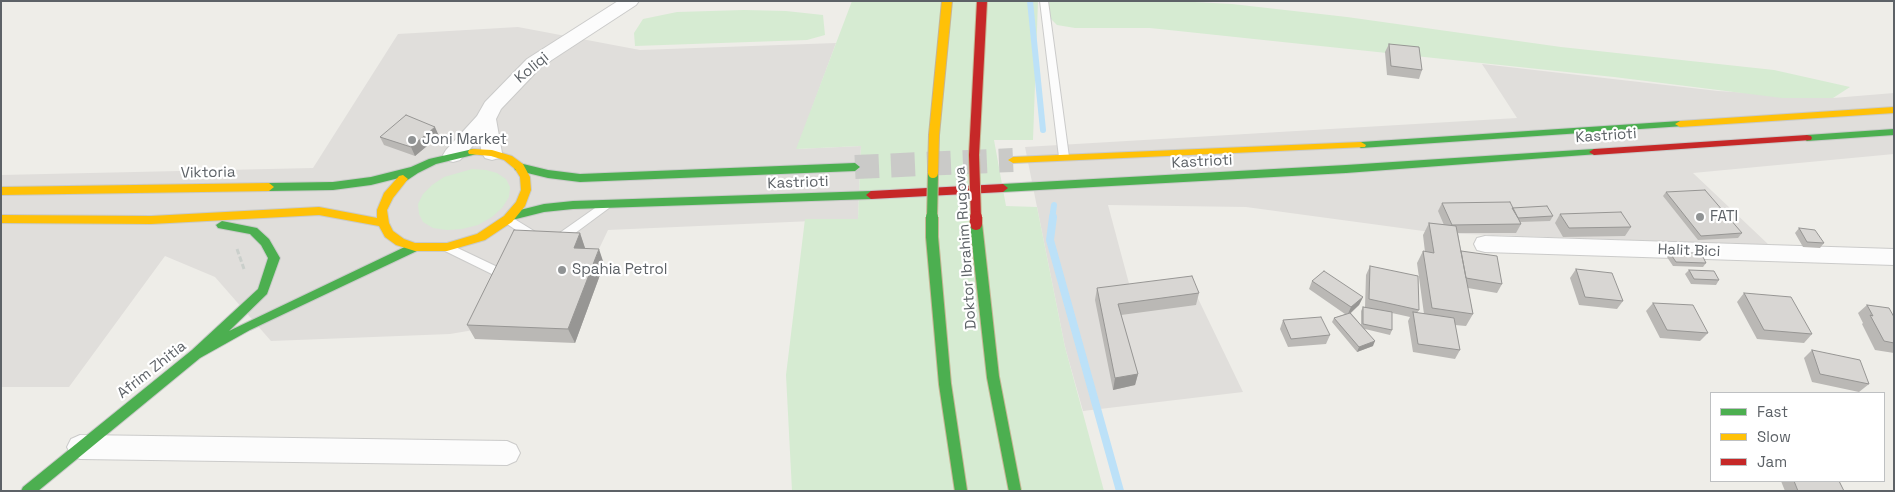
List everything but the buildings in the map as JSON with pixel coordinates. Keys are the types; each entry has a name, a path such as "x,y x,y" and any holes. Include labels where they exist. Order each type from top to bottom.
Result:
{"main road":[{"name":"Doktor Ibrahim Rugova","path":"947,1 934,135 932,238 945,384 961,491"},
{"name":"Doktor Ibrahim Rugova","path":"982,1 974,155 978,242 993,377 1015,491"},
{"name":"Kastrioti","path":"1013,160 1329,147 1894,110"},
{"name":"Kastrioti","path":"510,218 544,208 607,204 856,196 1336,170 1894,132"},
{"path":"473,152 492,154 508,158 519,167 525,177 526,190 521,203 510,218 480,237 447,247 415,247 386,237 382,210 388,196 399,182 414,170 433,161 453,155 473,152"},
{"name":"Kastrioti","path":"519,167 548,174 580,178 855,167"},
{"name":"Viktoria","path":"1,191 333,186 371,181 414,170"},
{"path":"151,220 319,212 353,216 383,223"},
{"path":"1,219 151,220 217,224 252,231 265,242 274,258 262,291 196,354"},
{"name":"Afrim Zhitia","path":"28,491 196,354 310,295 415,247"},
{"name":"Afrim Zhitia","path":"310,295 357,263"}],"street":[{"name":"Koliqi","path":"453,155 486,119 492,106 534,63 630,1"},
{"path":"486,119 492,154"},
{"name":"Halit Bici","path":"1485,244 1894,257"},
{"path":"80,447 507,453"}],"lane":[{"path":"1044,1 1064,157"},
{"path":"510,218 550,246 607,204"},
{"path":"447,247 504,275"}],"path":[{"path":"228,246 238,249 245,273"}],"shaded area":[{"path":"518,27 640,50 836,43 797,149 861,146 858,219 608,230 568,314 450,334 271,341 215,277 165,256 69,387 1,387 1,175 313,168 398,34"},
{"path":"1482,64 1718,91 1833,98 1894,93 1894,154 1693,173 1769,245 1438,233 1246,207 1108,205 1131,291 1192,286 1243,392 1083,411 1065,347 1025,147 1517,118"}],"green space":[{"path":"852,1 1038,1 1033,140 994,140 1006,206 1037,207 1065,347 1104,491 792,491 786,375 805,219 858,219 861,146 796,149"},
{"path":"1048,1 1176,1 1232,4 1347,17 1561,47 1774,70 1850,87 1833,98 1782,98 1614,77 1150,28 1075,28 1057,25 1045,13"},
{"path":"786,11 823,15 825,35 807,40 635,46 634,33 643,19 677,12"},
{"path":"472,169 497,173 506,179 510,187 509,197 502,208 492,217 478,225 462,229 447,230 433,228 423,222 419,214 418,204 423,194 444,177"}],"waterway":[{"path":"1030,1 1043,130"},
{"path":"1052,219 1054,205"},
{"path":"1053,217 1050,240 1120,491"}],"tunnel":[{"path":"855,167 1013,160"}],"traffic: fast":[{"path":"1361,145 1680,124"},
{"path":"1807,138 1894,132"},
{"path":"403,179 414,170 433,161 473,152"},
{"path":"1003,188 1346,169 1594,152"},
{"path":"519,167 548,174 580,178 855,167"},
{"path":"269,187 333,186 371,181 414,170"},
{"path":"933,173 932,237 945,384 961,491"},
{"path":"512,216 544,208 573,205 871,195"},
{"path":"976,224 993,377 1015,491"},
{"path":"196,354 263,291 274,258 265,242 253,231 222,225"},
{"path":"28,491 196,354 246,327 415,247"}],"traffic: slow":[{"path":"933,173 934,135 947,1"},
{"path":"1680,124 1894,110"},
{"path":"1013,160 1361,145"},
{"path":"403,179 388,196 382,210 383,223 389,234 400,242 415,247 447,247 481,237 508,219 521,203 526,190 525,177 519,167 508,158 492,153 473,152"},
{"path":"1,191 269,187"},
{"path":"1,219 151,220 319,211 383,223"}],"traffic: jam":[{"path":"976,224 974,155 982,1"},
{"path":"1594,152 1807,138"},
{"path":"871,195 1003,188"}],"place":[{"name":"Joni Market","path":"412,140"},
{"name":"FATI","path":"1700,217"},
{"name":"Spahia Petrol","path":"562,270"}]}
